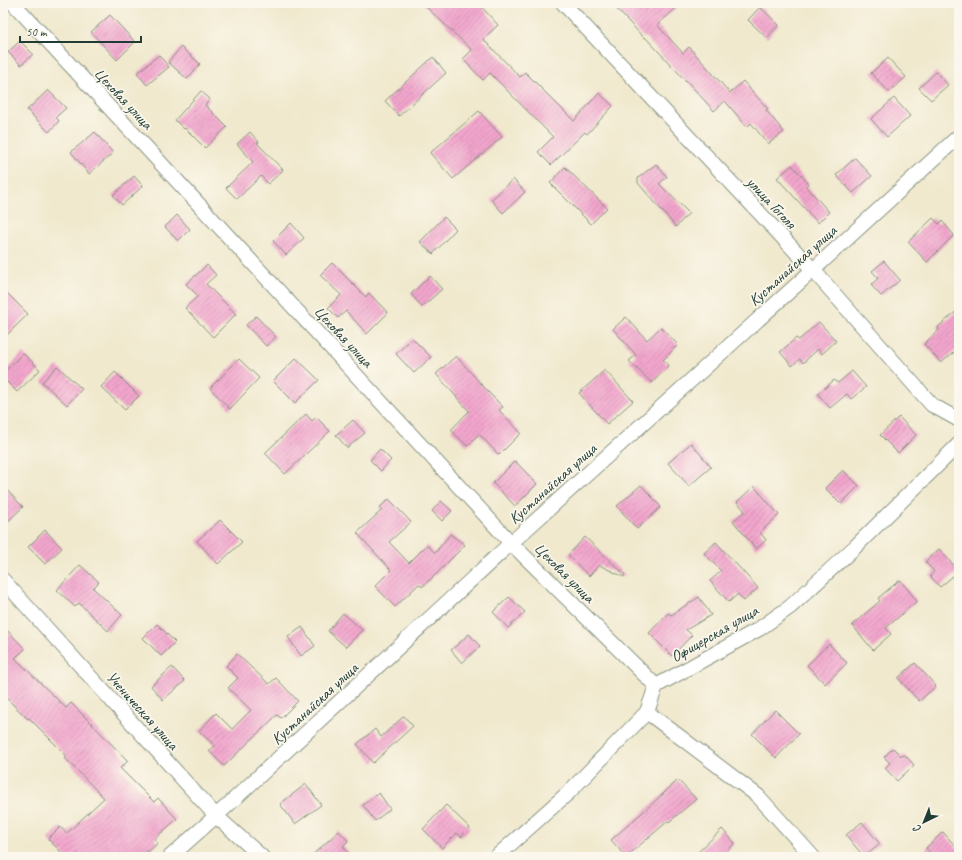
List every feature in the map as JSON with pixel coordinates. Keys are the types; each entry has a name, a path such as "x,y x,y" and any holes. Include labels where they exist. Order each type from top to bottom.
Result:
{"street":[{"name":"Цеховая улица","path":"13,3 511,543 656,686"},
{"name":"улица Гоголя","path":"563,3 813,270 932,405 959,420"},
{"name":"Кустанайская улица","path":"170,857 511,543 959,136"},
{"name":"Офицерская улица","path":"656,686 759,629 790,607 856,546 959,444"},
{"name":"Ученическая улица","path":"3,580 216,816 262,857"},
{"path":"496,857 568,793 647,712 656,686"},
{"path":"647,712 758,796 812,857"}],"building":[{"path":"422,3 478,3 498,25 483,39 520,77 525,72 574,121 599,93 613,106 587,134 585,132 551,165 538,152 553,137 490,73 483,80 463,59 472,50"},
{"path":"611,3 682,3 657,25 683,53 689,47 730,93 743,81 768,109 766,110 784,132 768,144 751,123 747,127 725,101 714,111"},
{"path":"760,7 779,25 767,38 748,20"},
{"path":"110,15 135,42 117,60 91,32"},
{"path":"20,41 33,54 21,65 8,52"},
{"path":"181,47 200,64 187,79 168,62"},
{"path":"159,55 169,67 147,85 137,73"},
{"path":"433,57 446,73 399,116 385,101"},
{"path":"888,58 906,77 889,92 871,73"},
{"path":"936,72 948,85 931,100 919,88"},
{"path":"48,90 66,108 56,117 59,121 49,132 27,110"},
{"path":"201,91 210,99 205,105 227,127 205,148 175,120"},
{"path":"894,98 910,116 887,137 871,119"},
{"path":"479,111 502,137 453,179 430,153"},
{"path":"95,132 113,153 89,174 71,152"},
{"path":"250,132 259,142 257,143 283,170 268,184 261,176 237,199 226,188 253,162 237,144"},
{"path":"855,158 872,176 853,193 836,175"},
{"path":"656,164 667,177 659,184 689,213 676,227 638,183 638,178"},
{"path":"792,165 809,184 806,186 829,212 818,223 777,178"},
{"path":"565,167 607,208 591,224 550,183"},
{"path":"134,176 143,186 122,205 113,195"},
{"path":"513,179 525,192 503,213 491,200"},
{"path":"177,215 190,229 178,241 165,227"},
{"path":"444,217 456,229 433,254 420,242"},
{"path":"933,218 939,224 942,221 954,235 927,262 908,242"},
{"path":"291,223 304,238 286,255 273,241"},
{"path":"884,261 900,280 881,296 871,285 878,278 872,271"},
{"path":"332,263 366,297 369,293 388,313 367,334 346,311 338,318 328,308 341,295 320,275"},
{"path":"207,265 216,275 206,284 236,314 213,337 185,308 198,296 186,284"},
{"path":"430,276 442,289 422,307 411,294"},
{"path":"3,289 28,314 3,339"},
{"path":"959,309 959,348 941,363 924,344 939,330 938,327"},
{"path":"256,316 276,337 266,346 246,325"},
{"path":"626,317 647,340 661,327 678,345 663,360 669,365 652,383 629,361 636,355 613,329"},
{"path":"819,322 836,341 822,354 818,349 803,363 800,359 792,366 780,352 796,338 799,340"},
{"path":"412,338 431,357 414,373 396,354"},
{"path":"23,353 40,370 17,392 3,378 3,373"},
{"path":"456,356 503,407 499,410 521,433 499,455 479,434 467,446 451,430 469,411 436,374"},
{"path":"296,358 319,380 295,403 273,381"},
{"path":"239,359 259,378 230,409 210,388"},
{"path":"57,366 82,389 67,405 42,382"},
{"path":"605,370 633,401 607,424 579,393"},
{"path":"852,371 866,387 851,399 847,394 830,408 818,394 834,380 838,383"},
{"path":"115,372 139,396 125,410 101,387"},
{"path":"306,414 312,421 316,417 330,431 285,474 265,453"},
{"path":"899,417 916,435 898,453 880,435"},
{"path":"353,420 365,433 347,448 336,435"},
{"path":"691,443 711,467 689,486 668,463"},
{"path":"380,449 391,460 381,471 370,460"},
{"path":"515,461 537,484 515,506 493,483"},
{"path":"843,470 859,486 841,504 825,488"},
{"path":"641,485 661,507 637,529 617,506"},
{"path":"3,486 23,507 3,526"},
{"path":"754,486 779,515 760,532 766,540 756,549 733,521 745,511 737,502"},
{"path":"389,499 411,522 389,542 409,563 427,545 435,553 450,534 465,545 422,587 419,584 395,607 375,586 391,570 357,533 382,510 379,508"},
{"path":"441,501 452,511 442,521 432,511"},
{"path":"220,520 242,542 218,564 197,541"},
{"path":"45,530 62,548 45,564 28,547"},
{"path":"585,537 625,575 624,577 599,565 589,576 568,555"},
{"path":"716,542 758,588 744,601 738,594 729,602 710,581 721,571 704,553"},
{"path":"939,549 959,571 940,587 930,576 934,571 925,562"},
{"path":"80,565 99,582 93,588 122,615 108,631 79,603 75,607 57,590"},
{"path":"900,580 917,601 886,628 891,634 873,650 852,625 880,601 878,598"},
{"path":"509,597 525,612 508,628 493,612"},
{"path":"699,597 711,615 686,630 692,635 672,656 649,633 668,613 671,615"},
{"path":"343,613 362,630 346,647 328,631"},
{"path":"157,624 175,642 161,656 143,638"},
{"path":"3,626 25,649 15,658 66,708 71,703 128,761 120,768 154,802 158,798 177,819 154,839 158,843 148,852 146,850 138,857 66,857 48,839 60,827 67,833 104,798 65,758 67,756 29,718 28,719 3,695"},
{"path":"302,627 315,646 301,656 288,637"},
{"path":"469,634 480,646 462,663 451,650"},
{"path":"829,644 847,663 825,684 807,665"},
{"path":"237,654 269,684 276,678 298,701 281,718 277,715 224,766 209,751 215,746 199,731 216,713 232,729 251,710 228,688 238,678 226,666"},
{"path":"915,663 936,686 919,701 898,678"},
{"path":"172,667 185,681 163,700 151,686"},
{"path":"775,710 799,734 776,758 752,734"},
{"path":"404,716 413,726 373,763 357,744 375,729 381,737"},
{"path":"893,748 901,756 905,755 914,765 897,781 885,768 890,763 884,757"},
{"path":"678,780 696,799 626,857 611,840"},
{"path":"306,784 321,805 295,824 280,804"},
{"path":"379,793 390,809 375,821 363,805"},
{"path":"446,805 470,828 461,837 457,833 442,848 423,829"},
{"path":"862,822 880,844 864,857 846,835"},
{"path":"722,829 735,843 721,857 693,857"},
{"path":"339,831 348,841 343,846 352,857 310,857"},
{"path":"943,832 959,850 959,857 934,857 926,848"}]}
